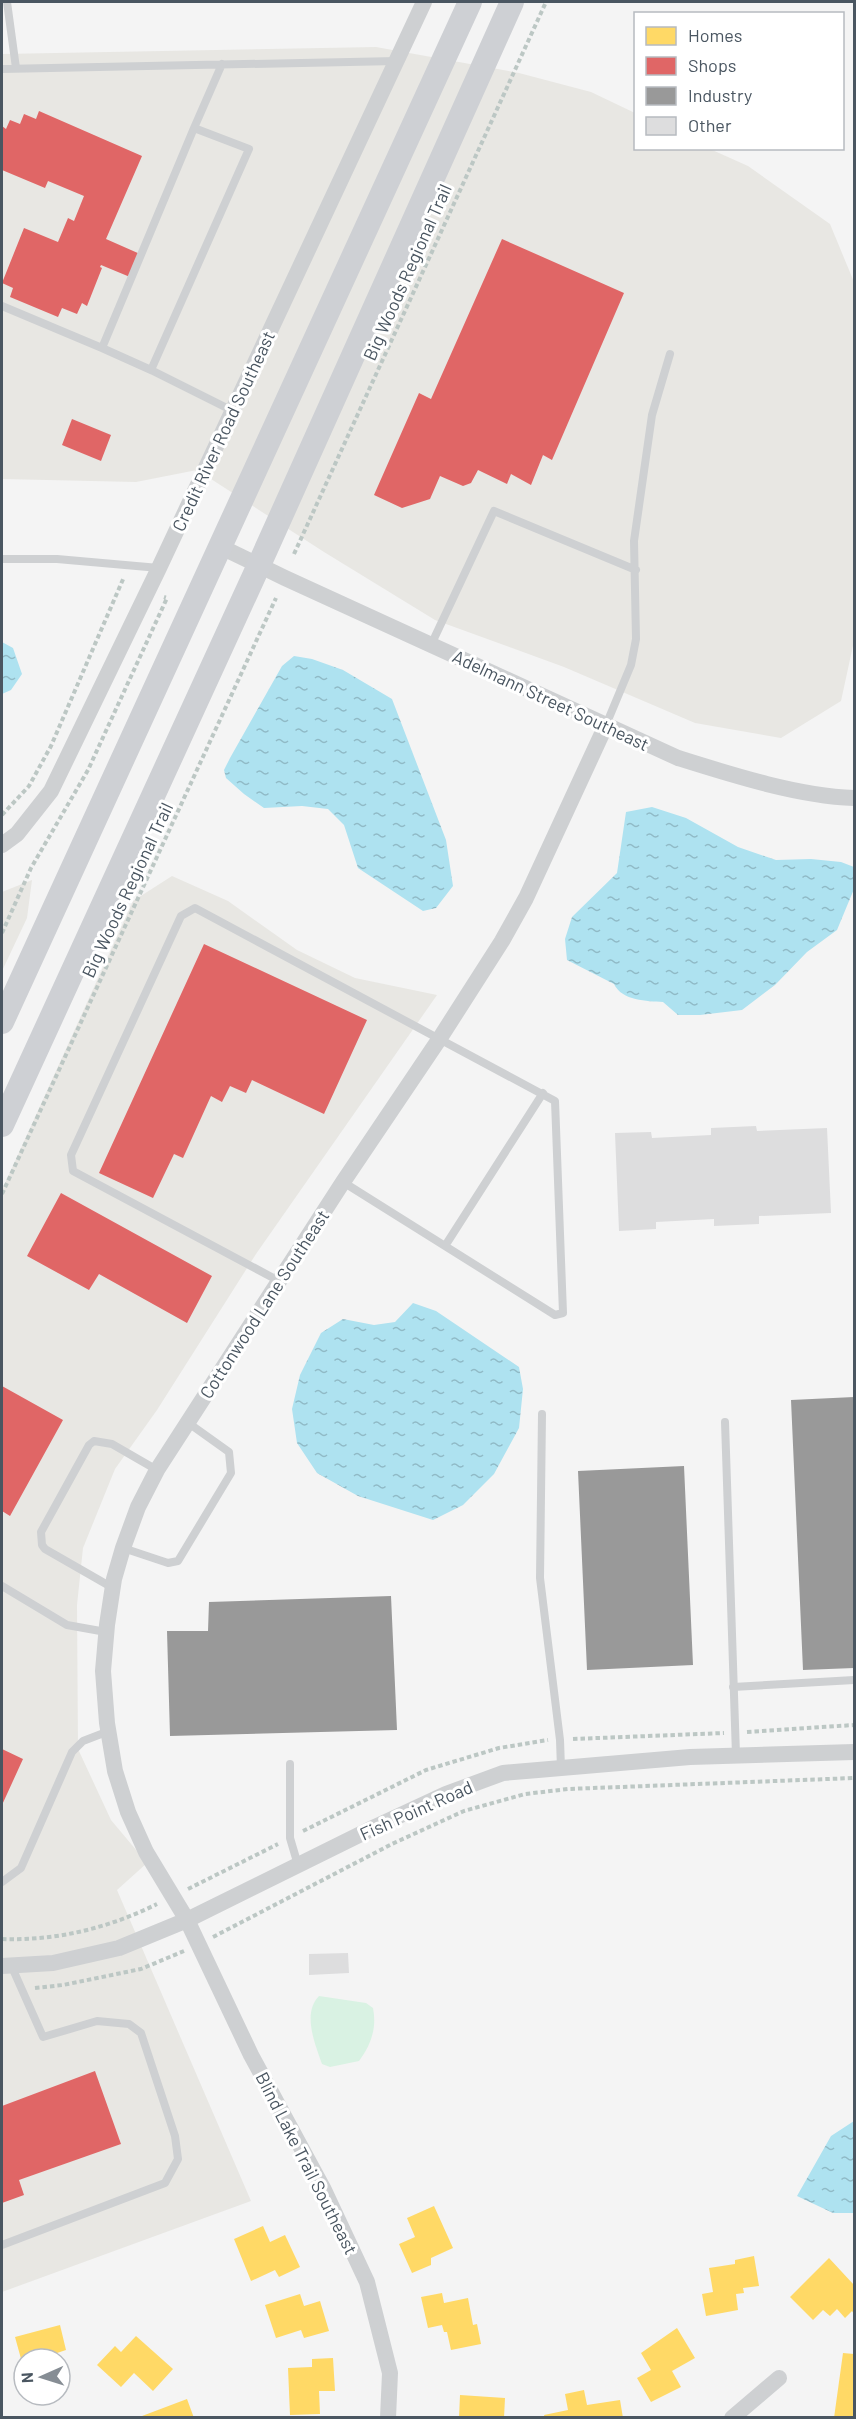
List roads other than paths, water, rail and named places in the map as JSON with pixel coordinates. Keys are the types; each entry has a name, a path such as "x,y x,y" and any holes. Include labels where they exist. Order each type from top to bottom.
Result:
{"main road":[{"path":"2,1022 470,2"},
{"path":"2,1125 260,565 512,2"}],"street":[{"name":"Credit River Road Southeast","path":"2,845 17,834 51,791 159,568 424,2"},
{"name":"Adelmann Street Southeast","path":"221,547 678,758 738,776 794,789 855,798"},
{"name":"Cottonwood Lane Southeast","path":"187,1920 146,1852 128,1812 115,1771 103,1671 113,1588 123,1548 138,1507 157,1470 343,1182 440,1038 526,898 606,725"},
{"name":"Fish Point Road","path":"6,1966 53,1963 119,1948 187,1920 436,1799 503,1773 736,1755 855,1752"},
{"name":"Blind Lake Trail Southeast","path":"187,1920 251,2055 323,2188 367,2282 390,2373 388,2418"},
{"path":"732,2418 779,2378"}],"lane":[{"path":"7,2 16,68"},
{"path":"2,69 397,61"},
{"path":"102,348 222,64"},
{"path":"151,370 249,149 194,128"},
{"path":"2,306 151,370 232,411"},
{"path":"606,725 631,665 636,639 634,541 652,415 670,354"},
{"path":"430,645 494,511 636,570"},
{"path":"2,559 57,559 159,568"},
{"path":"279,1281 73,1170 70,1155 181,916 195,908 555,1101 563,1313 555,1316 343,1182"},
{"path":"446,1246 543,1093"},
{"path":"542,1414 540,1578 560,1740 561,1768"},
{"path":"123,1548 168,1563 178,1561 231,1473 229,1452 187,1422"},
{"path":"725,1422 736,1755"},
{"path":"113,1588 45,1549 42,1545 42,1532 89,1445 94,1442 112,1444 157,1470"},
{"path":"2,1586 67,1625 106,1632"},
{"path":"733,1687 855,1680"},
{"path":"2,1882 21,1868 72,1752 83,1741 109,1731"},
{"path":"290,1764 290,1838 298,1866"},
{"path":"2,2245 165,2183 178,2159 175,2136 141,2033 129,2024 97,2020 43,2037 22,1989 6,1966"}],"water":[{"path":"2,642 13,648 22,674 11,690 2,694"},
{"path":"294,656 312,659 343,670 392,699 446,840 453,886 436,908 423,911 358,868 344,825 328,809 302,806 264,808 226,778 224,770 230,758 282,666"},
{"path":"652,807 686,818 738,847 776,860 811,859 841,862 854,867 854,889 837,930 807,952 775,985 742,1010 700,1015 678,1015 663,1002 629,997 618,990 614,984 567,960 565,939 572,917 617,873 626,812"},
{"path":"413,1303 436,1311 519,1367 523,1389 519,1428 494,1474 463,1505 433,1520 358,1496 317,1473 297,1443 292,1409 300,1375 321,1333 343,1319 374,1325 395,1322"},
{"path":"854,2121 854,2213 833,2213 797,2196 831,2136"}]}
